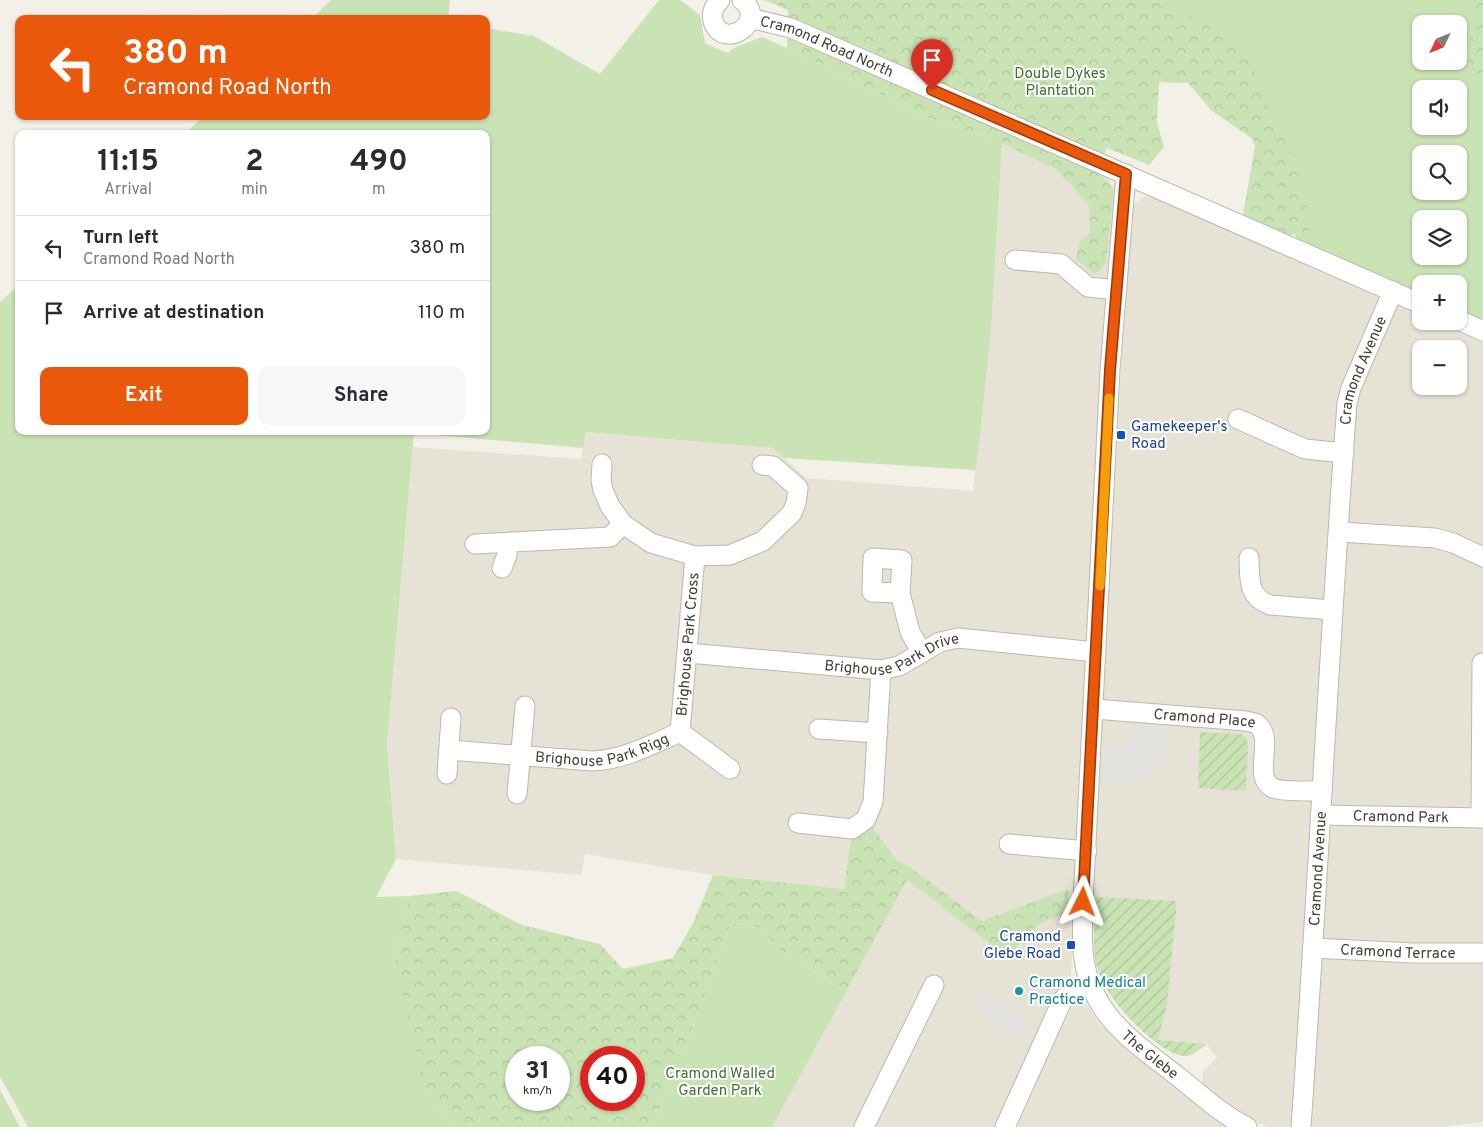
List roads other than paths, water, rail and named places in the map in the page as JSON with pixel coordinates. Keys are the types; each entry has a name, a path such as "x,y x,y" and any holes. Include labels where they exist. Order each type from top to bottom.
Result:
{"street":[{"path":"715,2 712,16 714,24 726,34 733,34 741,32 750,18 747,5 742,0"},
{"name":"Cramond Road North","path":"750,18 791,28 1126,174"},
{"path":"1004,1127 1062,1001 1074,989 1090,984 1083,958 1082,940 1110,370 1126,174 1412,300"},
{"path":"1015,260 1061,264 1088,287 1117,290"},
{"name":"Cramond Avenue","path":"1301,1127 1332,610 1347,403 1351,388 1393,291"},
{"path":"1467,324 1483,331"},
{"path":"1238,419 1305,449 1344,453"},
{"path":"602,464 601,480 603,490 610,506 623,524 651,543 695,556 730,555 763,541 792,512 796,503 798,488 773,466 762,466"},
{"path":"475,544 610,537 623,524"},
{"path":"1339,532 1435,538 1453,543 1483,557"},
{"path":"502,568 507,556 507,543"},
{"name":"Brighouse Park Cross","path":"680,732 695,556"},
{"path":"1249,558 1251,586 1255,596 1262,602 1270,605 1332,610"},
{"path":"900,593 910,632 922,654"},
{"name":"Brighouse Park Drive","path":"687,653 881,670 899,666 940,642 958,638 1096,652"},
{"path":"1482,663 1482,818"},
{"path":"798,823 852,829 866,819 873,802 881,670"},
{"name":"Brighouse Park Rigg","path":"517,794 525,706"},
{"name":"Cramond Place","path":"1094,709 1246,721 1256,724 1264,734 1264,776 1266,784 1274,789 1322,791"},
{"path":"447,774 451,718"},
{"path":"819,729 878,733"},
{"name":"Brighouse Park Rigg","path":"449,750 592,761 607,760 631,753 680,732 730,769"},
{"name":"Cramond Park","path":"1320,815 1482,818"},
{"path":"1008,844 1086,851"},
{"name":"Cramond Terrace","path":"1313,948 1413,953 1483,953"},
{"name":"The Glebe","path":"1090,984 1100,1005 1129,1038 1223,1120 1247,1127"},
{"path":"864,1127 934,985"}],"place":[{"name":"Gamekeeper's Road","path":"1121,435"},
{"name":"Cramond Glebe Road","path":"1071,945"},
{"name":"Cramond Medical Practice","path":"1019,991"}],"park label":[{"name":"Double Dykes Plantation","path":"1060,82"},
{"name":"Cramond Walled Garden Park","path":"720,1082"}]}
